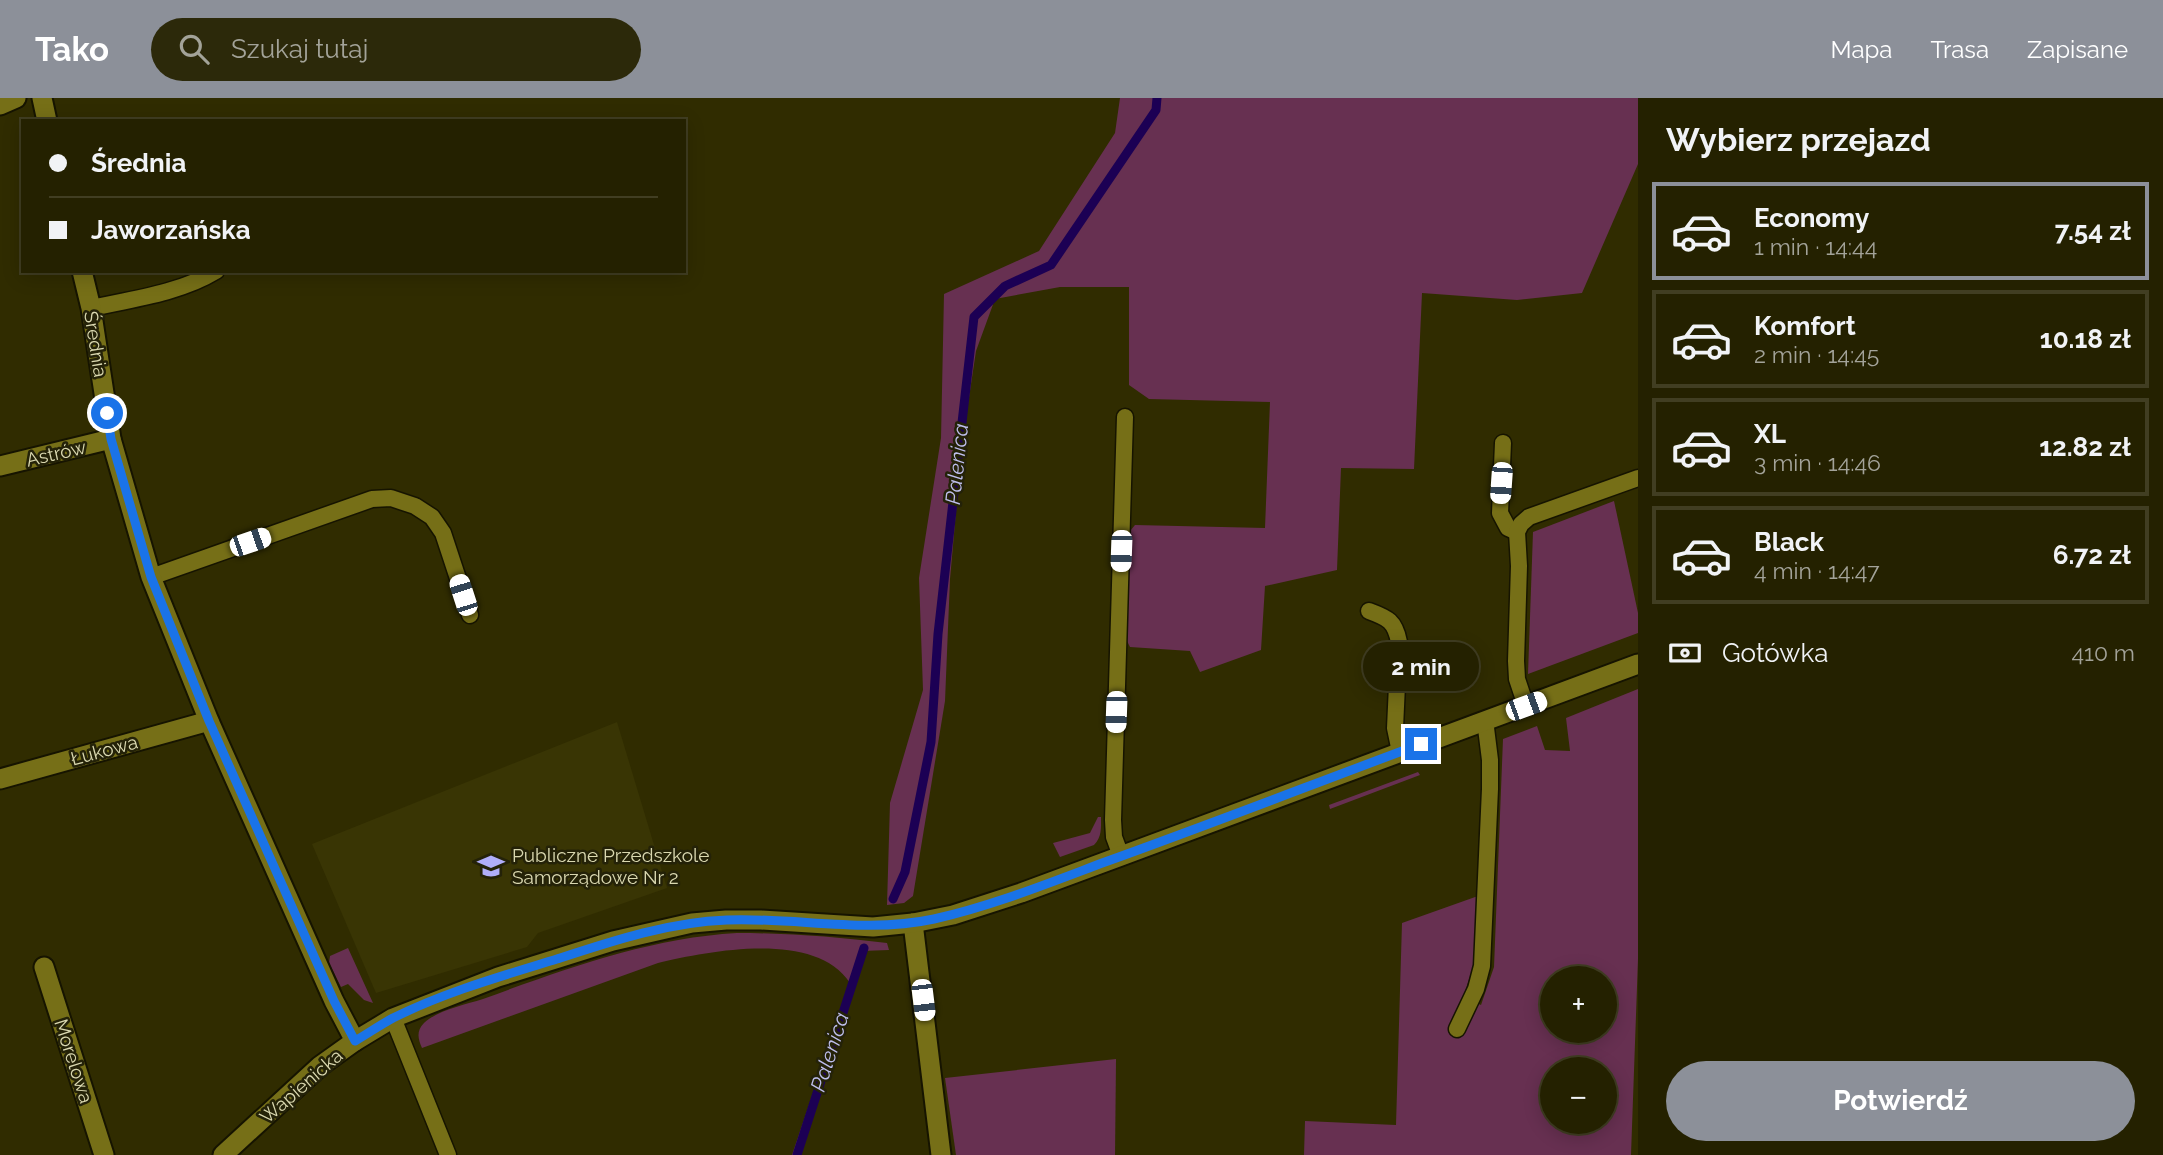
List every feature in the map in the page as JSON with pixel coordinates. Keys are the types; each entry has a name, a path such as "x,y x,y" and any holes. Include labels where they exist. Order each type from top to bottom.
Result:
{"street":[{"path":"0,105 16,98"},
{"path":"42,98 47,119"},
{"name":"Średnia","path":"82,273 91,308 111,439 151,577 209,721 334,1001 355,1041"},
{"name":"Astrów","path":"0,466 111,439"},
{"name":"Wapienicka","path":"223,1155 320,1066 355,1041 393,1018 520,970 613,941 692,923 761,920 873,927 914,923 953,915 1121,856 1638,664"},
{"name":"Łukowa","path":"0,779 209,721"},
{"path":"914,923 941,1155"},
{"name":"Morelowa","path":"44,967 104,1155"}],"lane":[{"path":"91,308 152,295 204,279 213,273"},
{"path":"1121,856 1112,820 1125,417"},
{"path":"1503,443 1500,513 1507,528 1517,532"},
{"path":"1526,706 1517,679 1517,532 1529,517 1638,478"},
{"path":"151,577 372,499 391,498 415,506 432,517 443,533 470,615"},
{"path":"1369,611 1390,620 1396,629 1399,642 1395,728 1400,752"},
{"path":"1457,1029 1476,989 1482,965 1490,789 1485,720"},
{"path":"393,1018 448,1155"}],"shaded area":[{"path":"1120,98 1638,98 1638,164 1582,293 1517,300 1422,293 1414,469 1341,468 1337,570 1265,586 1261,650 1200,672 1190,651 1130,647 1126,639 1130,531 1135,525 1265,528 1270,402 1149,399 1129,385 1129,287 1060,287 995,299 976,351 962,444 950,579 945,701 913,896 904,903 887,905 890,803 923,690 919,578 941,438 944,294 1039,251 1115,133"},
{"path":"1614,501 1638,613 1638,633 1528,674 1533,532"},
{"path":"1638,689 1638,959 1631,1155 1304,1155 1305,1121 1396,1125 1402,923 1478,896 1474,965 1463,997 1481,1005 1494,967 1503,739 1537,726 1545,750 1570,751 1566,718"},
{"name":"Publiczne Przedszkole Samorządowe Nr 2","path":"617,722 667,888 538,933 527,947 376,993 312,844"},
{"path":"1418,772 1420,775 1330,809 1329,805"},
{"path":"1098,817 1101,817 1100,832 1094,845 1060,857 1053,843 1090,833"},
{"path":"737,933 887,943 889,950 861,951 850,983 834,966 813,956 788,950 732,950 680,958 658,963 422,1048 419,1038 421,1026 452,1008 576,966 640,948"},
{"path":"348,948 373,1003 364,1000 348,984 341,987 329,963 330,956"},
{"path":"1116,1059 1115,1155 956,1155 945,1078"},
{"path":"816,1084 823,1086 801,1155 792,1155"}],"waterway":[{"name":"Palenica","path":"893,899 905,872 931,742 938,634 974,317 1005,286 1051,265 1156,110 1157,98"},
{"name":"Palenica","path":"797,1155 864,948"}],"place":[{"name":"Publiczne Przedszkole Samorządowe Nr 2","path":"491,866"}],"route":[{"path":"107,413 111,439 151,577 209,721 334,1001 355,1041 393,1018 498,977 613,941 692,923 761,920 873,927 914,923 953,915 1021,893 1421,744"}]}
